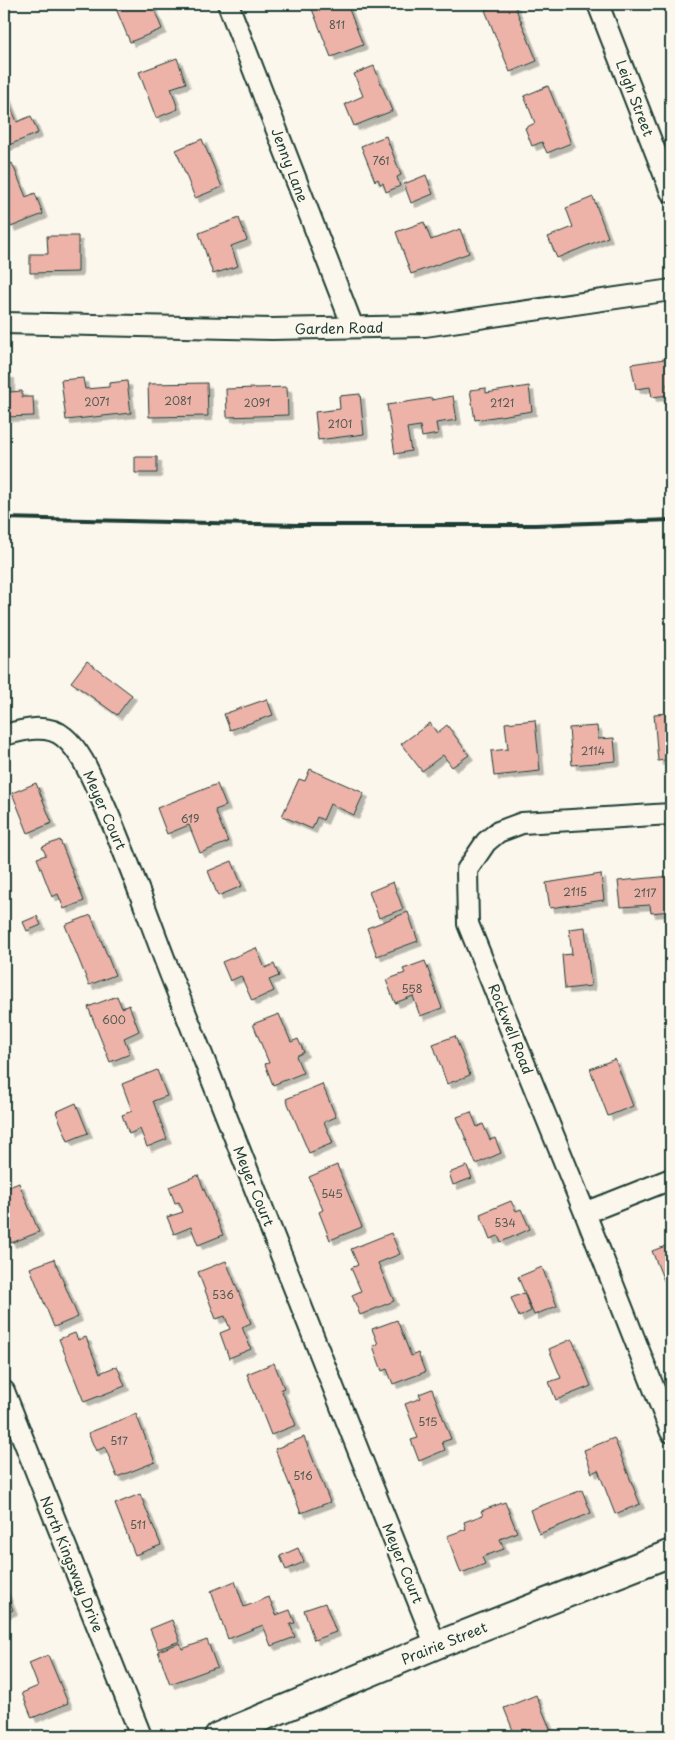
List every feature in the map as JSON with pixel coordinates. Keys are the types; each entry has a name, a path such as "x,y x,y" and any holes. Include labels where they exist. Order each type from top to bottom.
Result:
{"street":[{"name":"Jenny Lane","path":"228,4 353,327"},
{"name":"Leigh Street","path":"598,4 671,192"},
{"name":"Garden Road","path":"4,323 272,329 425,326 671,290"},
{"name":"Meyer Court","path":"4,735 30,729 48,730 60,734 66,738 89,773 116,831 238,1148 436,1646"},
{"name":"Rockwell Road","path":"671,814 522,823 498,832 486,842 467,870 468,924 671,1432"},
{"path":"585,1213 671,1179"},
{"name":"North Kingsway Drive","path":"4,1391 141,1736"},
{"name":"Prairie Street","path":"218,1736 436,1646 671,1553"}],"building":[{"path":"114,4 142,4 143,7 152,4 162,29 130,42"},
{"path":"310,4 347,4 363,45 331,57"},
{"path":"500,4 514,4 537,61 510,72 485,10"},
{"path":"177,58 186,83 171,88 178,109 156,118 139,72"},
{"path":"374,66 392,111 354,126 345,104 363,96 354,74"},
{"path":"548,86 571,143 547,153 542,142 532,146 525,128 535,123 524,96"},
{"path":"4,90 17,122 31,116 38,133 4,147"},
{"path":"386,136 401,175 397,177 400,186 386,192 383,183 380,184 378,179 375,181 361,146"},
{"path":"202,139 222,187 195,198 176,150"},
{"path":"12,163 26,197 35,193 43,214 11,227 4,209 4,166"},
{"path":"426,175 433,194 411,203 404,184"},
{"path":"593,197 608,237 557,258 548,237 573,227 566,208"},
{"path":"239,218 247,240 231,246 238,266 213,274 199,233"},
{"path":"424,222 431,240 460,229 469,253 411,274 396,232"},
{"path":"47,236 78,236 78,272 30,273 30,254 48,254"},
{"path":"671,358 671,383 667,384 669,395 652,397 650,387 636,389 631,364"},
{"path":"4,374 10,374 10,392 22,391 22,397 33,397 34,416 4,417"},
{"path":"83,378 85,389 109,387 109,383 127,381 131,413 66,420 61,380"},
{"path":"207,383 208,416 149,417 148,384"},
{"path":"529,386 532,411 475,420 470,390 486,388 486,393"},
{"path":"287,387 288,415 227,417 226,389"},
{"path":"360,394 364,434 318,440 315,412 340,409 339,396"},
{"path":"453,396 457,420 436,423 438,434 422,437 420,426 407,428 411,451 395,454 387,405"},
{"path":"135,457 157,457 157,473 135,473"},
{"path":"87,661 132,695 117,715 71,682"},
{"path":"267,699 273,715 230,730 224,714"},
{"path":"671,713 671,759 658,761 654,714"},
{"path":"535,720 540,771 494,776 491,751 508,749 505,723"},
{"path":"430,723 437,733 447,725 469,755 452,767 443,755 422,771 401,744"},
{"path":"597,726 598,739 614,738 616,761 572,765 569,728"},
{"path":"310,769 364,793 354,815 330,804 323,820 317,817 312,829 282,816 299,779 305,781"},
{"path":"36,783 52,823 28,833 12,793"},
{"path":"217,784 226,806 215,810 228,842 200,853 189,825 167,834 157,808"},
{"path":"60,840 84,901 64,909 58,894 52,897 37,858 46,855 42,847"},
{"path":"232,861 242,886 218,896 208,871"},
{"path":"601,874 604,900 550,908 546,883"},
{"path":"671,876 671,911 651,913 650,905 621,907 618,881"},
{"path":"393,882 403,909 379,918 369,892"},
{"path":"408,912 418,941 377,956 367,928"},
{"path":"91,915 115,975 89,985 65,925"},
{"path":"37,916 41,925 27,931 23,922"},
{"path":"585,927 591,986 565,989 562,955 572,954 569,929"},
{"path":"256,948 265,968 274,964 279,976 269,980 274,991 252,1001 241,976 230,981 222,962"},
{"path":"425,961 442,1008 420,1016 413,996 395,1003 386,980 405,973 403,969"},
{"path":"117,996 122,1008 129,1005 139,1031 124,1038 130,1054 110,1062 88,1007"},
{"path":"279,1014 291,1042 298,1039 304,1052 296,1056 303,1073 273,1085 265,1064 269,1063 253,1024"},
{"path":"455,1036 470,1075 447,1084 433,1044"},
{"path":"615,1059 633,1106 608,1116 590,1069"},
{"path":"157,1070 167,1096 153,1101 167,1139 147,1147 140,1129 129,1134 122,1115 132,1111 122,1084"},
{"path":"322,1084 336,1117 324,1122 333,1143 309,1153 286,1099"},
{"path":"76,1103 88,1133 68,1141 56,1112"},
{"path":"471,1112 477,1127 483,1124 490,1140 495,1138 501,1153 476,1164 457,1117"},
{"path":"337,1165 362,1227 330,1240 319,1212 323,1210 309,1177"},
{"path":"467,1166 472,1178 453,1185 449,1173"},
{"path":"198,1175 223,1235 198,1245 191,1227 174,1234 167,1217 183,1212 179,1202 175,1203 169,1187"},
{"path":"19,1183 39,1232 11,1243 4,1223 4,1189"},
{"path":"511,1201 516,1211 521,1209 530,1229 501,1242 498,1236 490,1239 480,1214"},
{"path":"391,1233 400,1254 378,1263 394,1301 360,1315 352,1295 361,1291 351,1268 358,1265 351,1249"},
{"path":"671,1244 671,1298 652,1251"},
{"path":"54,1259 78,1317 54,1327 30,1268"},
{"path":"226,1261 251,1323 242,1327 251,1349 229,1358 220,1333 230,1329 225,1316 216,1319 198,1272"},
{"path":"542,1267 557,1306 534,1315 518,1277"},
{"path":"524,1293 531,1311 519,1317 511,1298"},
{"path":"397,1320 411,1356 418,1353 425,1372 393,1384 387,1369 382,1371 373,1346 378,1344 372,1329"},
{"path":"75,1333 78,1340 86,1337 100,1373 117,1366 125,1386 84,1402 59,1339"},
{"path":"572,1339 591,1386 556,1400 549,1382 561,1378 549,1349"},
{"path":"274,1363 284,1388 281,1389 296,1425 271,1435 247,1374"},
{"path":"432,1389 451,1439 442,1442 445,1450 419,1461 411,1440 418,1438 405,1404 421,1398 419,1394"},
{"path":"136,1414 155,1462 117,1477 105,1447 96,1451 88,1433"},
{"path":"304,1437 330,1502 301,1513 275,1449"},
{"path":"614,1438 640,1504 615,1514 598,1470 592,1473 584,1450"},
{"path":"582,1490 591,1513 539,1534 530,1510"},
{"path":"140,1494 161,1545 135,1555 115,1504"},
{"path":"505,1502 517,1532 500,1539 504,1549 482,1557 485,1564 461,1573 447,1536 466,1529 464,1522 483,1515 481,1511"},
{"path":"298,1548 304,1562 286,1570 280,1556"},
{"path":"235,1581 244,1607 269,1597 276,1615 290,1610 295,1623 290,1624 295,1637 271,1646 263,1625 228,1639 211,1591"},
{"path":"4,1588 13,1610 4,1614"},
{"path":"325,1603 336,1632 314,1640 304,1610"},
{"path":"172,1620 180,1641 158,1649 150,1629"},
{"path":"207,1640 217,1667 170,1684 158,1651 180,1643 182,1649"},
{"path":"48,1655 68,1703 32,1718 22,1693 38,1686 29,1663"},
{"path":"536,1695 553,1736 527,1736 525,1729 514,1733 504,1708"}],"railway":[{"path":"4,518 297,525 535,525 671,520"}]}
